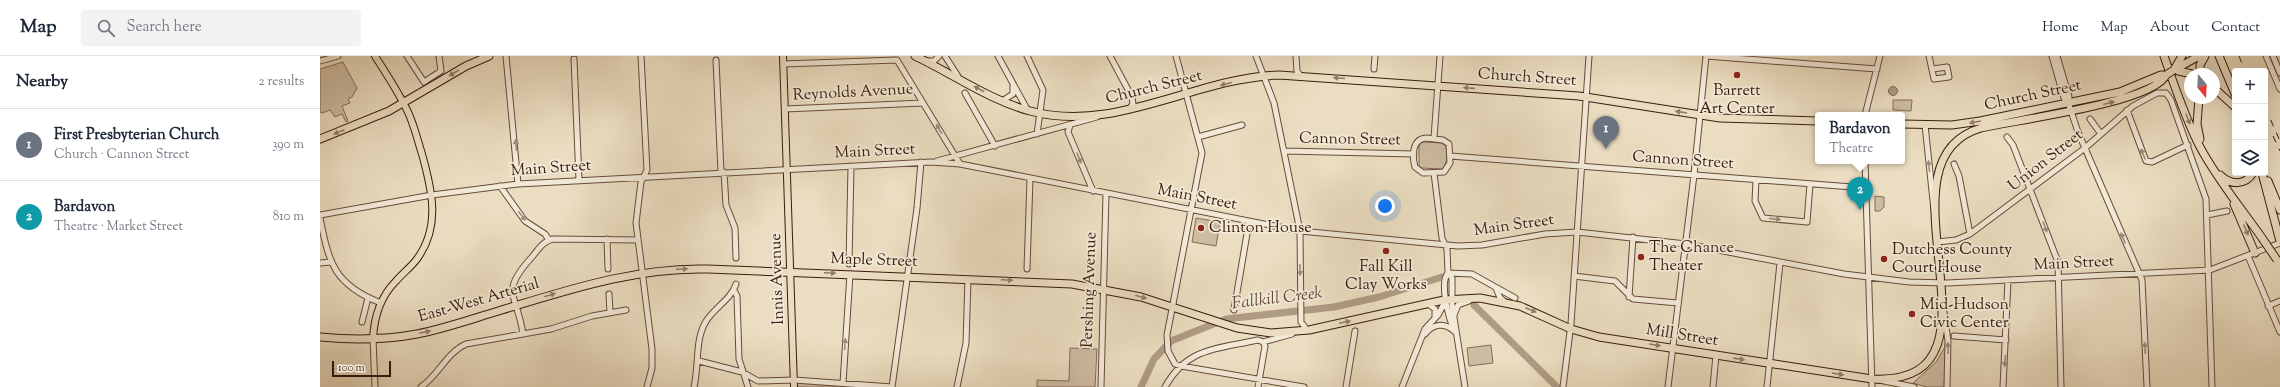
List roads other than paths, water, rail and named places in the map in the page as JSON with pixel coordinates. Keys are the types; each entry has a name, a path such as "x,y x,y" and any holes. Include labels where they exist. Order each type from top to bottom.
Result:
{"highway":[{"path":"320,140 404,103 460,70 489,56"},
{"path":"915,56 1000,100 1028,111 1041,114 1076,117 1104,115"},
{"path":"2164,56 2188,121 2208,161 2222,183 2279,261"},
{"path":"2182,56 2174,70 2184,72"},
{"name":"Church Street","path":"1942,306 1935,219 1936,180 1944,156 1953,145 1965,135 1992,126 2070,111 2129,96 2158,82 2166,75 2199,56"},
{"path":"2200,68 2204,56"},
{"path":"2219,56 2232,87"},
{"name":"Church Street","path":"1104,115 1264,76 1300,75 1586,97 1700,115 1815,121"},
{"name":"Church Street","path":"1905,124 1974,123 2120,92 2161,75 2166,75"},
{"path":"2220,93 2232,104"},
{"path":"2199,104 2197,127 2208,161 2224,178 2231,182 2246,181 2250,176"},
{"path":"2264,176 2280,210"},
{"path":"2264,176 2280,242"},
{"path":"2222,183 2256,253"},
{"name":"Maple Street","path":"644,273 694,269 791,272 1050,282 1103,288"},
{"name":"East-West Arterial","path":"320,337 373,339 429,331 586,284 644,273"},
{"path":"1103,288 1141,297 1173,307"},
{"name":"Mill Street","path":"1173,307 1224,325 1250,331 1284,333 1307,330 1448,300 1480,298 1505,302 1528,309 1571,328 1599,337 1876,379"},
{"path":"1876,379 1894,381 1905,379 1920,370 1931,360 1941,337 1942,306"}],"main road":[{"path":"373,339 375,321 381,303 388,290 412,266 424,246 432,225 432,195 415,130 404,103 375,56"},
{"name":"Innis Avenue","path":"782,56 794,387"}],"street":[{"path":"320,61 338,56"},
{"path":"407,56 424,82 441,71 440,57"},
{"path":"506,56 518,184"},
{"path":"641,56 647,170 641,182 636,223 644,273 652,358 647,387"},
{"path":"924,60 934,61 939,56"},
{"path":"945,56 959,79"},
{"path":"998,56 1028,111"},
{"path":"1027,56 1043,90 1041,114 1037,134"},
{"path":"1110,56 1132,97 1133,104 1128,110"},
{"path":"1176,56 1202,153 1167,341 1168,349 1175,364 1180,366 1304,387"},
{"path":"1256,56 1274,104 1285,152 1300,232 1300,309 1302,326 1307,330"},
{"path":"1296,56 1297,71 1300,75"},
{"path":"1374,69 1375,56"},
{"path":"1434,138 1440,56"},
{"path":"1563,387 1571,328 1589,56"},
{"path":"1668,387 1694,175 1706,56 1877,69"},
{"path":"1866,112 1880,56"},
{"path":"1929,56 1933,69"},
{"path":"2052,56 2064,98 2068,102"},
{"path":"2057,56 2069,97 2068,102 2070,111 2084,148 2142,280 2147,387"},
{"path":"2266,56 2280,89"},
{"path":"2269,62 2276,58 2280,72"},
{"path":"574,59 579,180"},
{"path":"716,60 726,204 735,228 736,258"},
{"path":"783,64 897,60 960,164"},
{"path":"1000,100 1008,99 1013,94 1012,83"},
{"path":"965,92 995,146"},
{"name":"Union Street","path":"1937,242 1956,240 1970,234 2030,191 2101,134 2127,110 2152,95 2161,92 2166,93 2171,98 2188,145"},
{"name":"Reynolds Avenue","path":"785,109 923,103"},
{"path":"2127,110 2146,161 2152,162 2188,145 2205,195 2210,270 2212,387"},
{"name":"Church Street","path":"931,162 995,146 1104,115"},
{"path":"2090,119 2101,134"},
{"path":"1070,125 1068,132 1093,191"},
{"path":"1198,137 1242,125"},
{"path":"1925,125 1935,219"},
{"path":"1056,129 1068,132"},
{"path":"2007,137 2013,145 2056,254 2059,278 2061,387"},
{"path":"1434,138 1448,142 1450,146 1450,156 1446,170 1434,173 1421,172 1416,169 1414,154 1416,143 1419,140 1434,138"},
{"name":"Cannon Street","path":"1285,152 1414,154"},
{"name":"Cannon Street","path":"1450,156 1866,188"},
{"path":"699,361 742,372 758,380 794,380 892,387 921,162"},
{"name":"Main Street","path":"320,216 432,195 518,184 643,176 931,162 960,164 1300,232 1470,246 1539,234 1577,232 1686,244 1780,263 1868,277 1940,283 2210,270 2256,253 2280,242"},
{"path":"1865,164 1868,277 1876,379 1872,387"},
{"path":"1954,164 1959,176 1970,234"},
{"path":"849,264 851,166"},
{"path":"1402,387 1426,327 1440,313 1448,300 1452,278 1448,272 1445,245 1442,238 1434,173"},
{"path":"1027,269 1030,179"},
{"path":"1756,180 1754,201 1763,218 1807,222 1810,184"},
{"path":"500,186 526,222 545,234 549,240"},
{"name":"Pershing Avenue","path":"1101,387 1106,194"},
{"path":"2207,215 2227,212"},
{"path":"320,216 330,262 348,285 368,298 381,303"},
{"path":"1234,310 1249,222"},
{"path":"1629,297 1633,237"},
{"path":"607,239 608,269"},
{"path":"523,334 512,292 514,280 518,272 549,240 638,240"},
{"path":"2248,256 2280,332"},
{"path":"320,263 330,262"},
{"path":"1767,387 1780,263"},
{"path":"1448,272 1469,274 1515,298"},
{"path":"843,383 850,274"},
{"path":"1574,276 1615,281 1629,297 1633,299 1678,303"},
{"path":"957,387 966,343 968,279"},
{"path":"2003,387 2008,280"},
{"path":"694,387 699,361 700,334 705,323 734,290 736,284"},
{"path":"1494,286 1500,298 1505,302"},
{"path":"734,290 736,296 739,359 748,387"},
{"path":"608,294 610,312"},
{"path":"362,322 368,298"},
{"path":"1454,318 1458,305 1480,298"},
{"path":"1448,300 1454,318 1465,387"},
{"path":"1448,300 1456,334"},
{"path":"2268,306 2280,301"},
{"path":"1427,304 1435,309 1436,315 1433,320"},
{"path":"1942,306 1948,334 1947,387"},
{"path":"421,387 431,379 448,357 459,346 475,341 551,329 610,312 626,310"},
{"path":"1423,336 1430,328 1438,325 1449,327 1456,334"},
{"path":"1165,387 1180,366 1190,357 1199,353 1258,340 1263,342 1299,331"},
{"path":"1346,387 1355,331"},
{"path":"1954,336 2006,340"},
{"path":"373,339 375,387"},
{"path":"1258,387 1265,346 1263,342"},
{"path":"1713,387 1716,355"},
{"name":"Mill Street","path":"1876,379 1914,387"}],"waterway":[{"name":"Fallkill Creek","path":"1141,387 1154,359 1171,341 1226,319 1334,307 1379,297 1442,277"},
{"name":"Fallkill Creek","path":"1474,305 1557,387"}],"railway":[{"path":"2239,56 2244,68"},
{"path":"2268,114 2280,141"},
{"path":"2273,136 2280,151"}],"place":[{"name":"Barrett Art Center","path":"1737,75"},
{"name":"First Presbyterian Church","path":"1606,149"},
{"name":"Bardavon","path":"1860,210"},
{"name":"Clinton House","path":"1201,228"},
{"name":"Fall Kill Clay Works","path":"1386,251"},
{"name":"The Chance Theater","path":"1641,257"},
{"name":"Dutchess County Court House","path":"1884,259"},
{"name":"Mid-Hudson Civic Center","path":"1912,314"}]}
